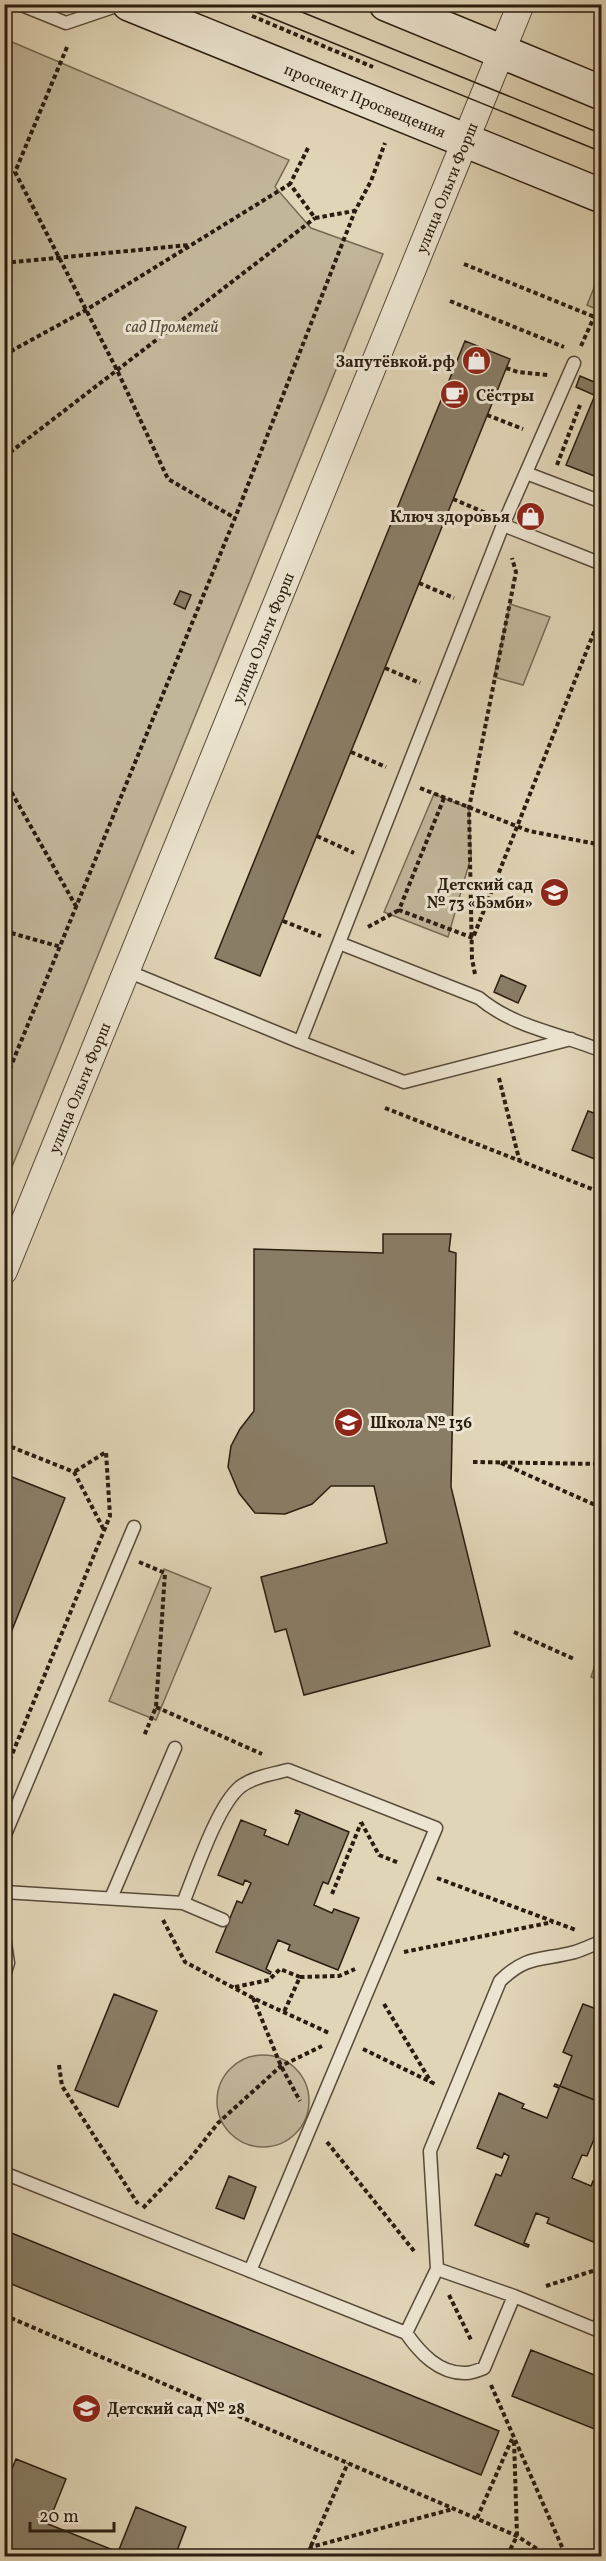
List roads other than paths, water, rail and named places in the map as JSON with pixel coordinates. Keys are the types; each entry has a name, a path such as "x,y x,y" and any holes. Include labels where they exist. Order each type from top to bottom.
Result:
{"main road":[{"name":"проспект Просвещения","path":"129,4 602,196"},
{"path":"386,4 602,93"}],"street":[{"name":"улица Ольги Форш","path":"4,1271 521,4"}],"lane":[{"path":"19,4 66,22 122,4"},
{"path":"300,1042 504,523 576,358"},
{"path":"526,473 602,502"},
{"path":"504,523 602,564"},
{"path":"339,943 479,998 496,1012 527,1027 571,1038 602,1051"},
{"path":"127,971 404,1082 571,1038"},
{"path":"4,1837 134,1527"},
{"path":"111,1898 175,1748"},
{"path":"183,1903 225,1804 240,1787 263,1776 288,1770 436,1828 371,1983 343,2039 312,2124 250,2271"},
{"path":"4,1892 183,1903 223,1920"},
{"path":"4,1937 8,1963 4,1975"},
{"path":"406,2333 437,2269 430,2151 500,1981 516,1966 538,1958 575,1952 602,1941"},
{"path":"4,2173 406,2333 417,2348 437,2366 466,2373 484,2368 513,2296"},
{"path":"437,2269 513,2296 599,2331 602,2317"}],"tram line":[{"path":"237,4 602,152"},
{"path":"282,4 602,134"}],"place":[{"name":"Запутёвкой.рф","path":"476,361"},
{"name":"Сёстры","path":"455,395"},
{"name":"Ключ здоровья","path":"531,516"},
{"name":"Детский сад № 73 «Бэмби»","path":"554,893"},
{"name":"Школа № 136","path":"349,1422"},
{"name":"Детский сад № 28","path":"86,2408"}],"park label":[{"name":"сад Прометей","path":"172,326"}]}
